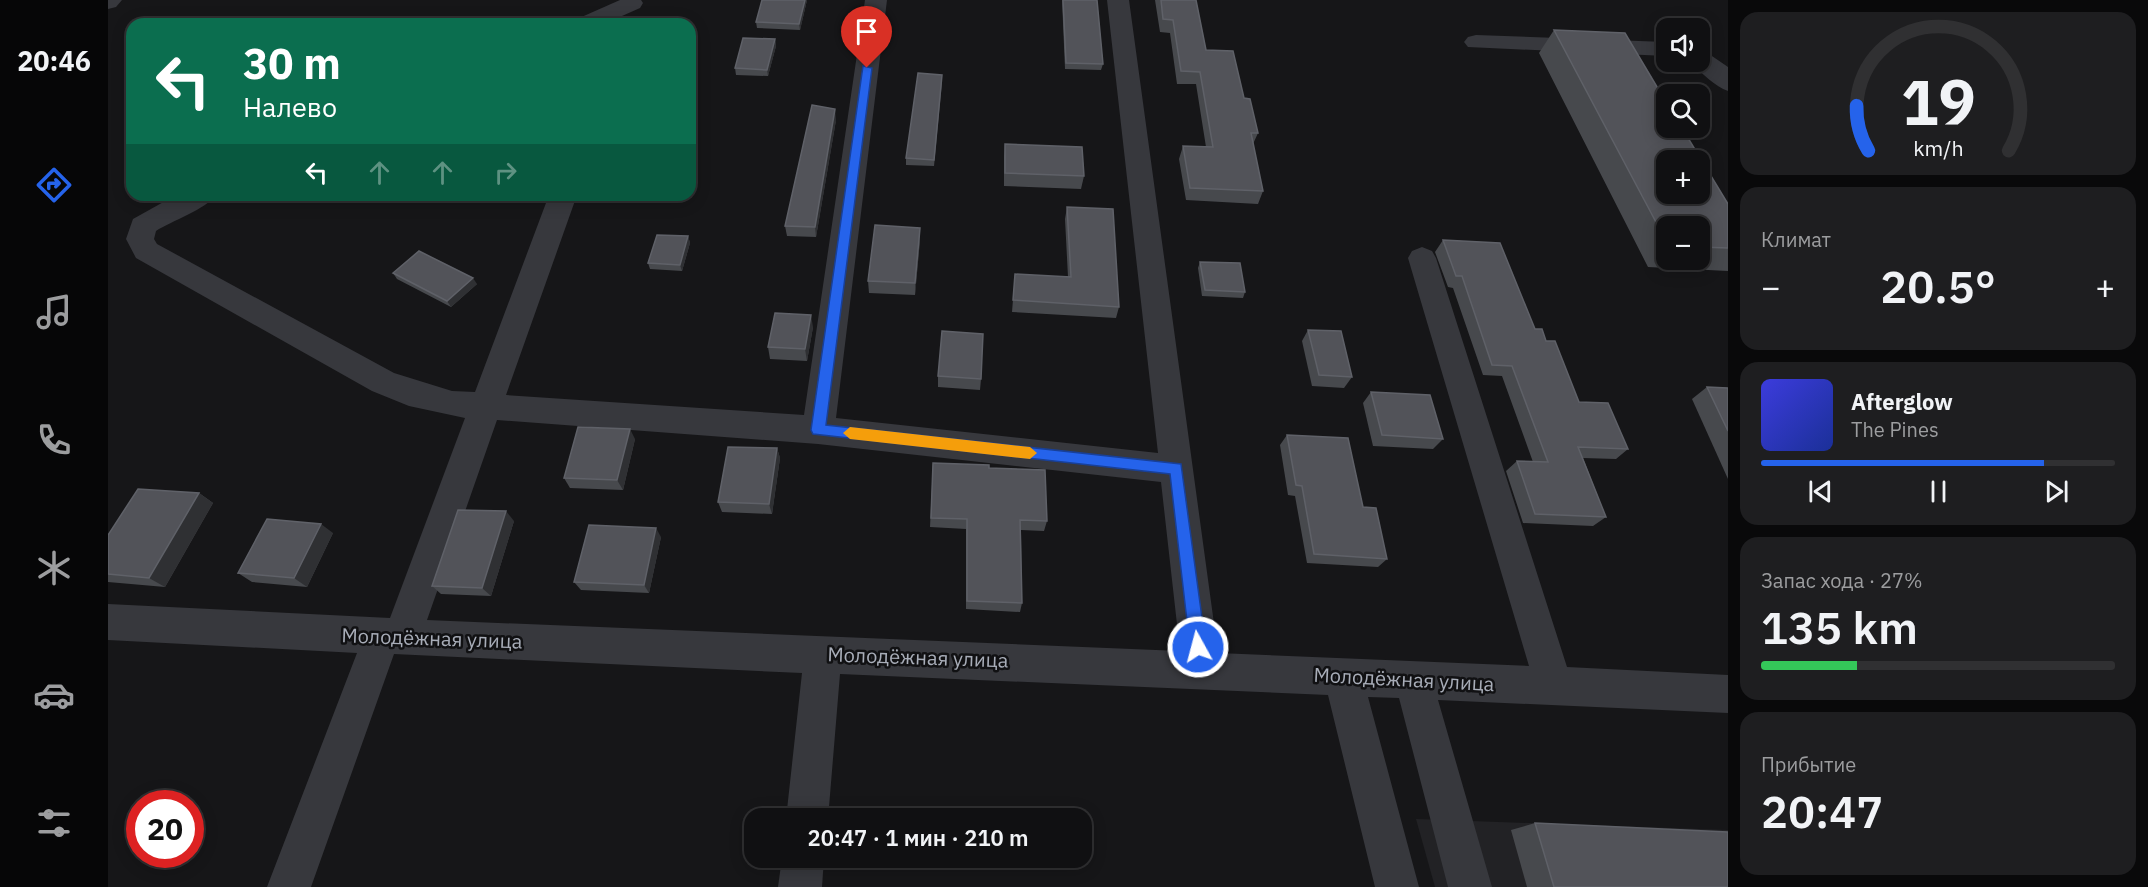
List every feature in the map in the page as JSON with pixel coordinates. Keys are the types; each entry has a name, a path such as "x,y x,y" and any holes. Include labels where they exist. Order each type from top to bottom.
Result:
{"street":[{"path":"818,430 876,0"},
{"path":"1119,0 1201,669"},
{"path":"603,18 630,9"},
{"path":"1476,42 1656,49"},
{"path":"1710,66 1728,83"},
{"path":"188,201 162,213 143,226 140,239 146,251 383,382 409,393 452,404 818,430 1176,469"},
{"path":"289,887 486,407 561,201"},
{"path":"1422,258 1554,686"},
{"name":"Молодёжная улица","path":"108,622 392,637 1201,669 1728,694"},
{"path":"808,808 823,654"},
{"path":"1343,676 1397,887"},
{"path":"1413,679 1470,887"},
{"path":"800,887 802,868"}],"shaded area":[{"path":"1416,819 1728,830 1728,887 1435,887"}],"building":[{"path":"762,0 805,0 799,24 756,22"},
{"path":"1063,0 1097,0 1103,64 1066,63"},
{"path":"1161,0 1196,0 1206,50 1233,51 1244,98 1250,99 1258,133 1251,133 1263,191 1190,188 1183,146 1213,147 1200,72 1181,71 1173,20 1163,19"},
{"path":"1554,30 1625,33 1656,85 1656,138 1688,138 1695,150 1656,150 1656,204 1710,204 1710,174 1728,204 1728,248 1710,247 1710,216 1656,216 1656,222"},
{"path":"743,38 775,39 767,70 735,68"},
{"path":"918,73 942,75 934,160 906,158"},
{"path":"812,105 835,109 815,227 785,226"},
{"path":"1005,144 1082,147 1084,176 1005,173"},
{"path":"1067,207 1113,209 1119,307 1013,300 1015,274 1071,277"},
{"path":"875,225 920,228 915,283 868,281"},
{"path":"657,235 688,236 680,265 648,263"},
{"path":"1443,240 1500,243 1535,329 1542,329 1546,341 1555,341 1579,402 1608,403 1628,449 1578,447 1606,517 1535,514 1517,461 1548,462 1512,366 1492,365 1462,276 1456,276"},
{"path":"419,251 473,278 447,301 393,273"},
{"path":"1200,262 1240,263 1245,292 1205,290"},
{"path":"775,313 811,315 805,349 768,347"},
{"path":"1308,330 1341,331 1352,377 1319,375"},
{"path":"942,331 983,334 981,379 938,376"},
{"path":"1707,387 1728,388 1728,431"},
{"path":"1371,392 1430,395 1443,439 1382,435"},
{"path":"578,427 630,429 617,480 564,478"},
{"path":"1287,435 1348,438 1363,507 1376,508 1387,559 1314,554 1302,486 1296,485"},
{"path":"728,447 777,448 769,504 718,502"},
{"path":"933,463 1045,470 1047,521 1020,520 1022,603 967,601 967,519 931,518"},
{"path":"138,489 199,493 149,578 108,574 108,535"},
{"path":"458,510 506,511 482,588 432,586"},
{"path":"267,519 321,524 294,578 238,573"},
{"path":"589,525 656,528 644,585 574,582"},
{"path":"1535,823 1728,832 1728,887 1554,887"}],"slow traffic":[{"path":"850,433 1030,453"}],"route":[{"path":"867,68 818,430 1176,469 1198,647"}]}
